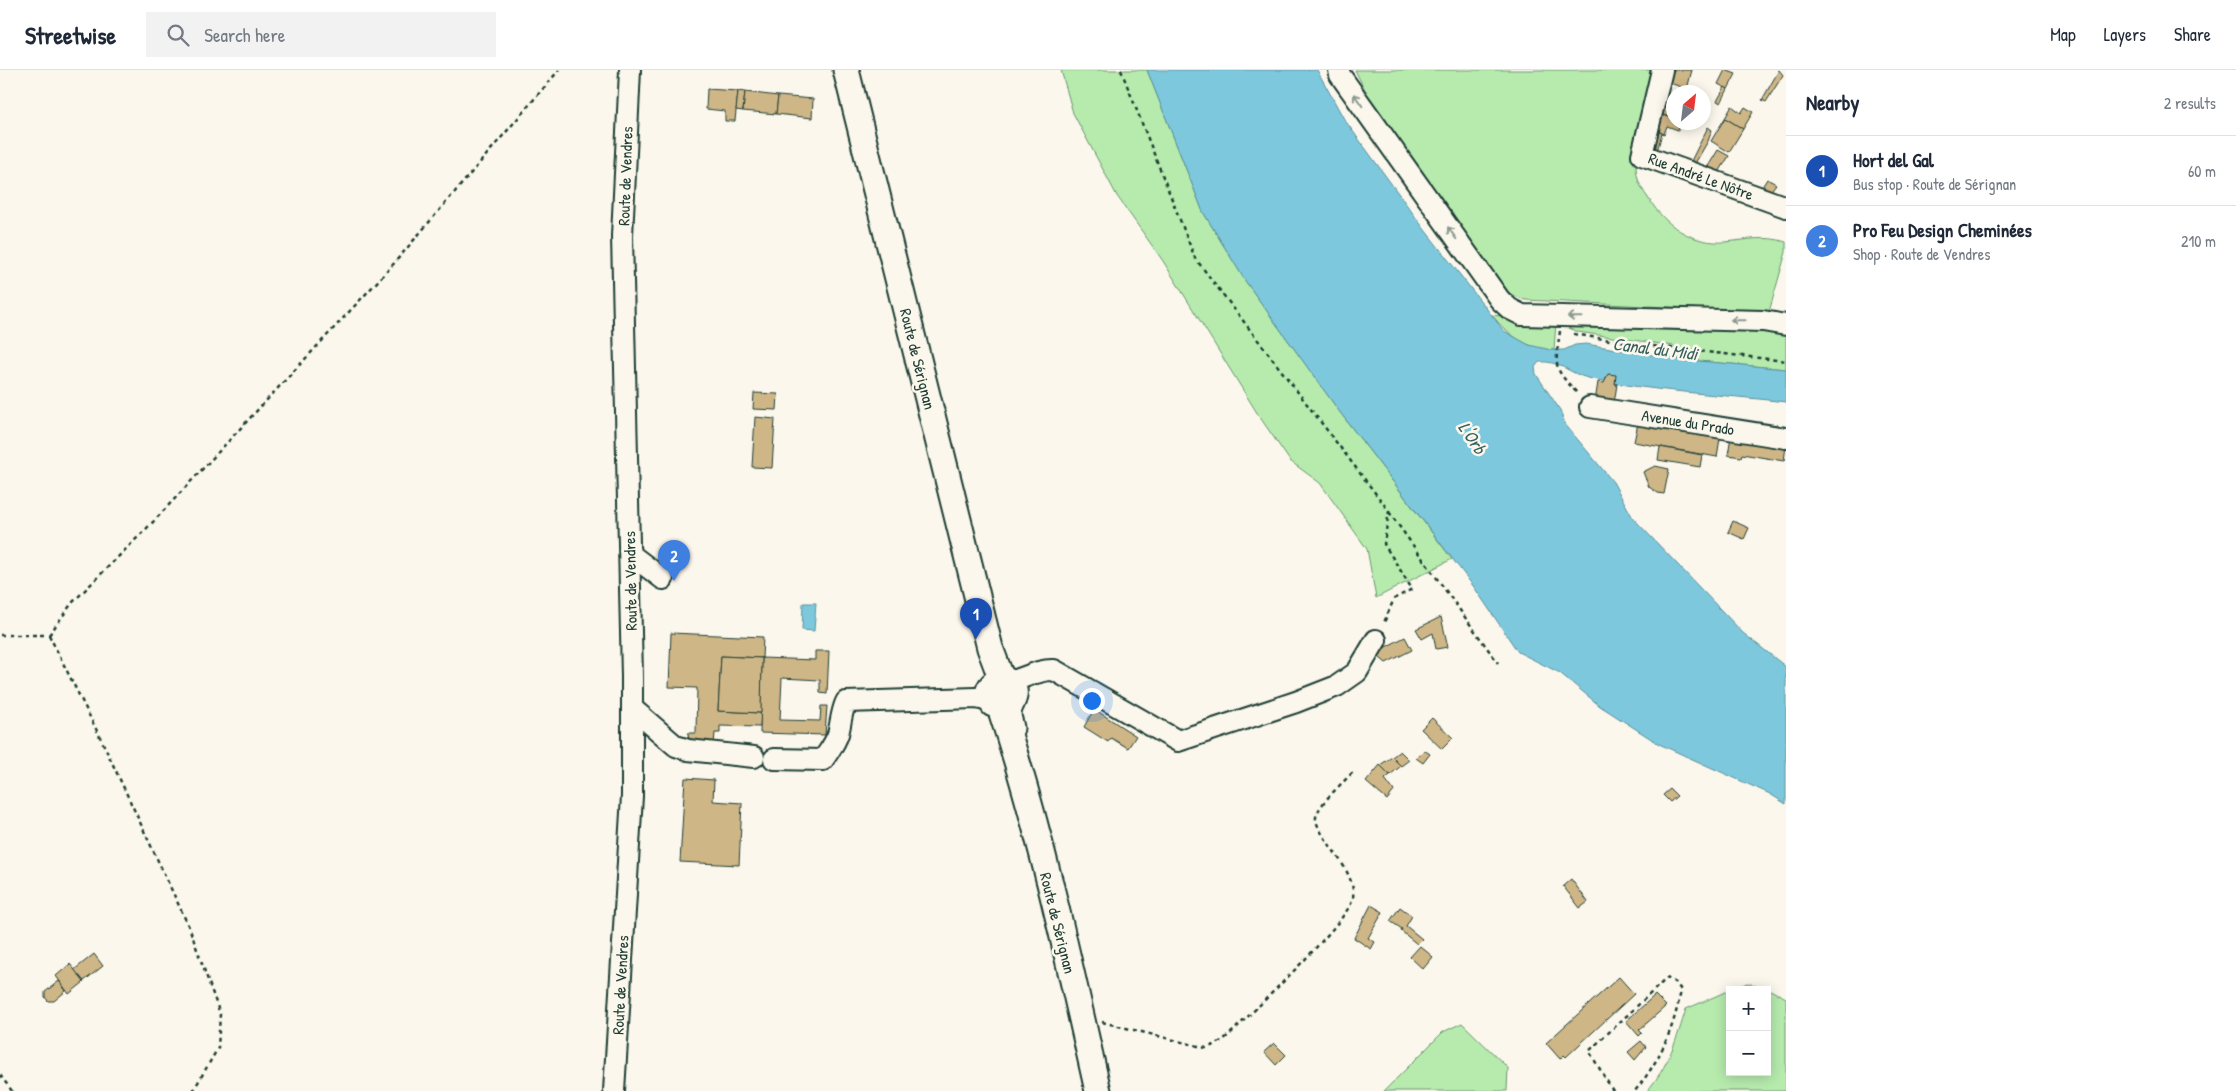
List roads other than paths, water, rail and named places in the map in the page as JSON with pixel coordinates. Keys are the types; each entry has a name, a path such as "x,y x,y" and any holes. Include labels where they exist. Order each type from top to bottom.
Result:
{"main road":[{"name":"Route de Sérignan","path":"846,70 1001,691 1098,1091"}],"street":[{"name":"Route de Vendres","path":"614,1091 632,796 630,554 622,236 630,70"},
{"path":"1339,70 1340,75 1500,300 1510,309 1522,315 1763,321 1786,325"},
{"name":"Rue André Le Nôtre","path":"1662,70 1642,155 1786,207"},
{"name":"Avenue du Prado","path":"1590,407 1786,438"},
{"path":"630,554 663,579"},
{"path":"774,759 823,760 838,734 841,713 846,702 1001,691 1045,669 1054,670 1178,741 1337,686 1357,672 1376,640"},
{"path":"632,708 676,746 688,750 754,756"}],"water":[{"name":"L'Orb","path":"1147,70 1317,70 1344,119 1425,230 1504,331 1529,345 1551,350 1564,350 1575,345 1586,344 1677,359 1786,369 1786,402 1662,390 1612,383 1588,378 1559,365 1546,362 1539,362 1535,367 1536,374 1560,410 1564,423 1613,482 1633,518 1743,633 1786,667 1786,804 1770,794 1659,744 1600,706 1560,673 1518,652 1474,587 1339,411 1246,282 1203,212"},
{"path":"803,603 816,603 814,631 802,630"}],"place":[{"name":"Pro Feu Design Cheminées","path":"674,581"},
{"name":"Hort del Gal","path":"976,639"}],"water label":[{"name":"Canal du Midi","path":"1655,349"}]}
